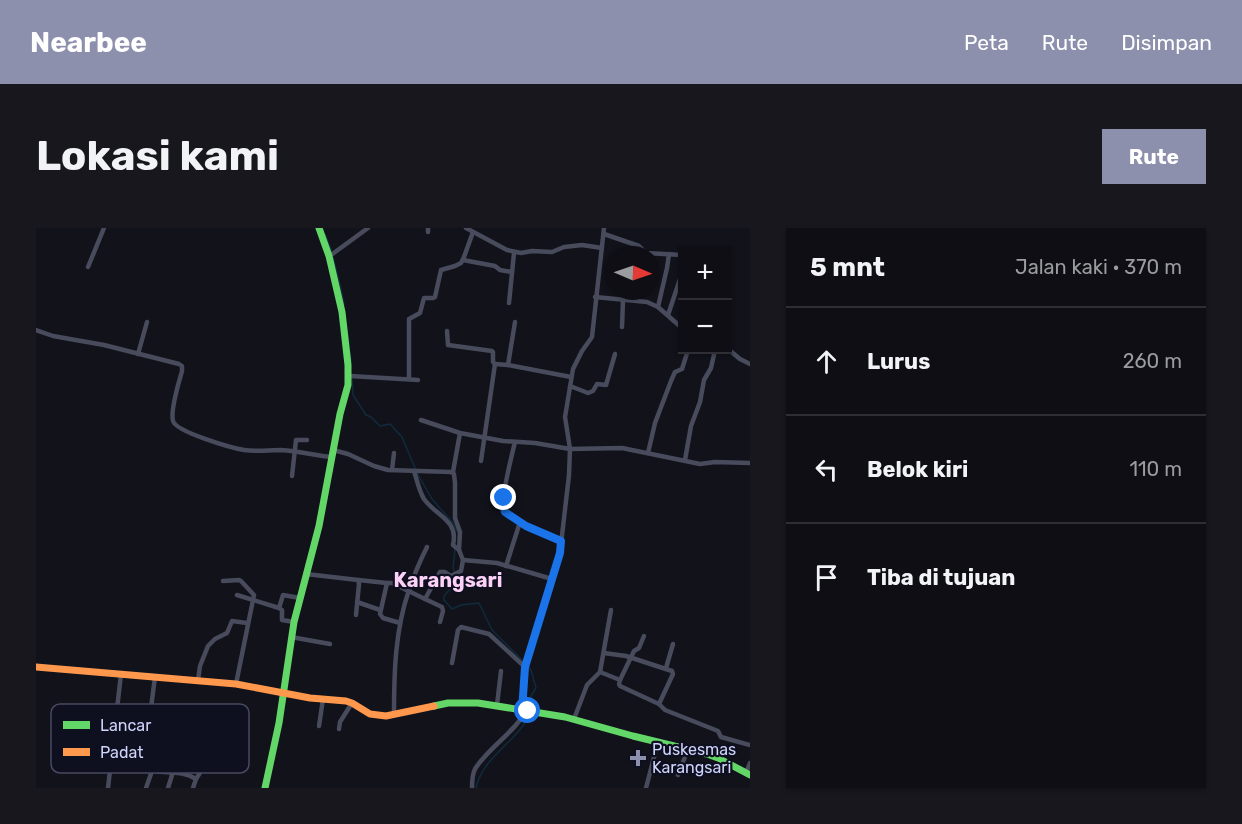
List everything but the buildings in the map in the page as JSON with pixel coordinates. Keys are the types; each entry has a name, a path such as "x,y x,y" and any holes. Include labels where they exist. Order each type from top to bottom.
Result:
{"street":[{"path":"88,267 104,228"},
{"path":"264,788 273,755 294,622 319,526 340,414 351,376 332,255 319,228"},
{"path":"332,255 368,228"},
{"path":"466,228 514,253 552,252 582,245 602,248"},
{"path":"472,788 472,777 475,770 527,711 525,667 560,553 570,449 565,417 571,376 582,351 592,337 604,231 639,246 646,253 678,255"},
{"path":"409,378 410,319 421,311 424,298 435,298 441,270 459,264 463,260 473,232"},
{"path":"509,303 514,253"},
{"path":"658,307 669,254"},
{"path":"463,260 512,272"},
{"path":"668,315 678,285"},
{"path":"595,297 606,298"},
{"path":"622,327 623,300 647,302 658,307 678,324"},
{"path":"138,354 147,322"},
{"path":"508,365 515,322"},
{"path":"36,330 52,336 179,364 182,366 182,371 174,403 173,423 184,431 212,441 239,449 348,454 374,466 392,470 453,472"},
{"path":"447,331 448,345 493,352 495,364 481,461"},
{"path":"732,352 750,364"},
{"path":"570,386 588,393 593,391 597,384 606,385 615,354"},
{"path":"648,453 655,423 671,381 675,372 682,369 687,354"},
{"path":"685,460 691,426 714,354"},
{"path":"495,364 571,376"},
{"path":"351,376 418,380"},
{"path":"421,420 460,433 502,441 535,443 570,449 611,448 700,464 750,463"},
{"path":"425,599 443,572 452,576 462,569 463,560 453,545 457,532 453,472 460,433"},
{"path":"292,476 296,440 307,440"},
{"path":"515,442 509,466 505,512 526,526 561,541"},
{"path":"392,470 394,453"},
{"path":"415,472 424,498 457,532"},
{"path":"506,566 520,522"},
{"path":"394,716 400,623 408,591 427,546"},
{"path":"463,560 488,561 552,579"},
{"path":"306,574 392,583 442,608 440,622"},
{"path":"223,581 239,579 254,595 236,684"},
{"path":"356,615 358,580"},
{"path":"387,583 380,610 381,616 400,623"},
{"path":"237,595 279,608 282,610 282,620 294,622"},
{"path":"279,608 283,595 300,598"},
{"path":"357,602 380,610"},
{"path":"574,719 587,685 600,672 611,610"},
{"path":"198,680 200,666 210,643 228,632 232,621 247,623"},
{"path":"452,663 458,630 461,627 489,634 525,667"},
{"path":"644,636 639,649 634,651 620,680 620,686 659,704 665,710 718,731 722,737 750,746"},
{"path":"291,637 330,644"},
{"path":"666,668 673,644"},
{"path":"604,653 632,657 672,671 673,674 659,704"},
{"path":"36,667 236,684 284,694 336,699 352,703 377,716 394,716 455,703 497,705 574,719 688,749 718,758 748,774 750,763"},
{"path":"497,705 501,671"},
{"path":"600,672 620,680"},
{"path":"118,704 121,674"},
{"path":"151,704 155,677"},
{"path":"320,726 323,699"},
{"path":"339,729 340,722 352,703"},
{"path":"646,788 658,742"},
{"path":"678,775 688,749"},
{"path":"108,788 110,773"},
{"path":"146,788 151,773"},
{"path":"168,788 173,773"},
{"path":"179,773 196,779"},
{"path":"192,788 200,773"}],"waterway":[{"path":"325,234 332,252"},
{"path":"333,257 344,305"},
{"path":"347,330 351,361"},
{"path":"352,378 353,395 366,415 380,426 390,424 402,437 415,468"},
{"path":"417,473 432,499 453,523 458,533"},
{"path":"455,549 453,568 457,581 444,596 444,600 452,609 461,605 479,603 492,630 525,663"},
{"path":"528,666 536,688 531,696 530,709"},
{"path":"476,788 486,767 517,733 530,714"}],"traffic: fast":[{"path":"265,788 279,723 294,622 319,526 340,414 348,385 342,312 329,256 319,228"},
{"path":"434,706 448,703 478,703 565,717 707,754 750,775"}],"traffic: slow":[{"path":"36,667 236,684 310,698 346,701 370,714 386,716 434,706"}],"place":[{"name":"Puskesmas Karangsari","path":"638,758"}],"district":[{"name":"Karangsari","path":"448,580"}],"route":[{"path":"504,498 505,512 526,526 561,541 560,553 525,667 522,711 528,711"}]}
